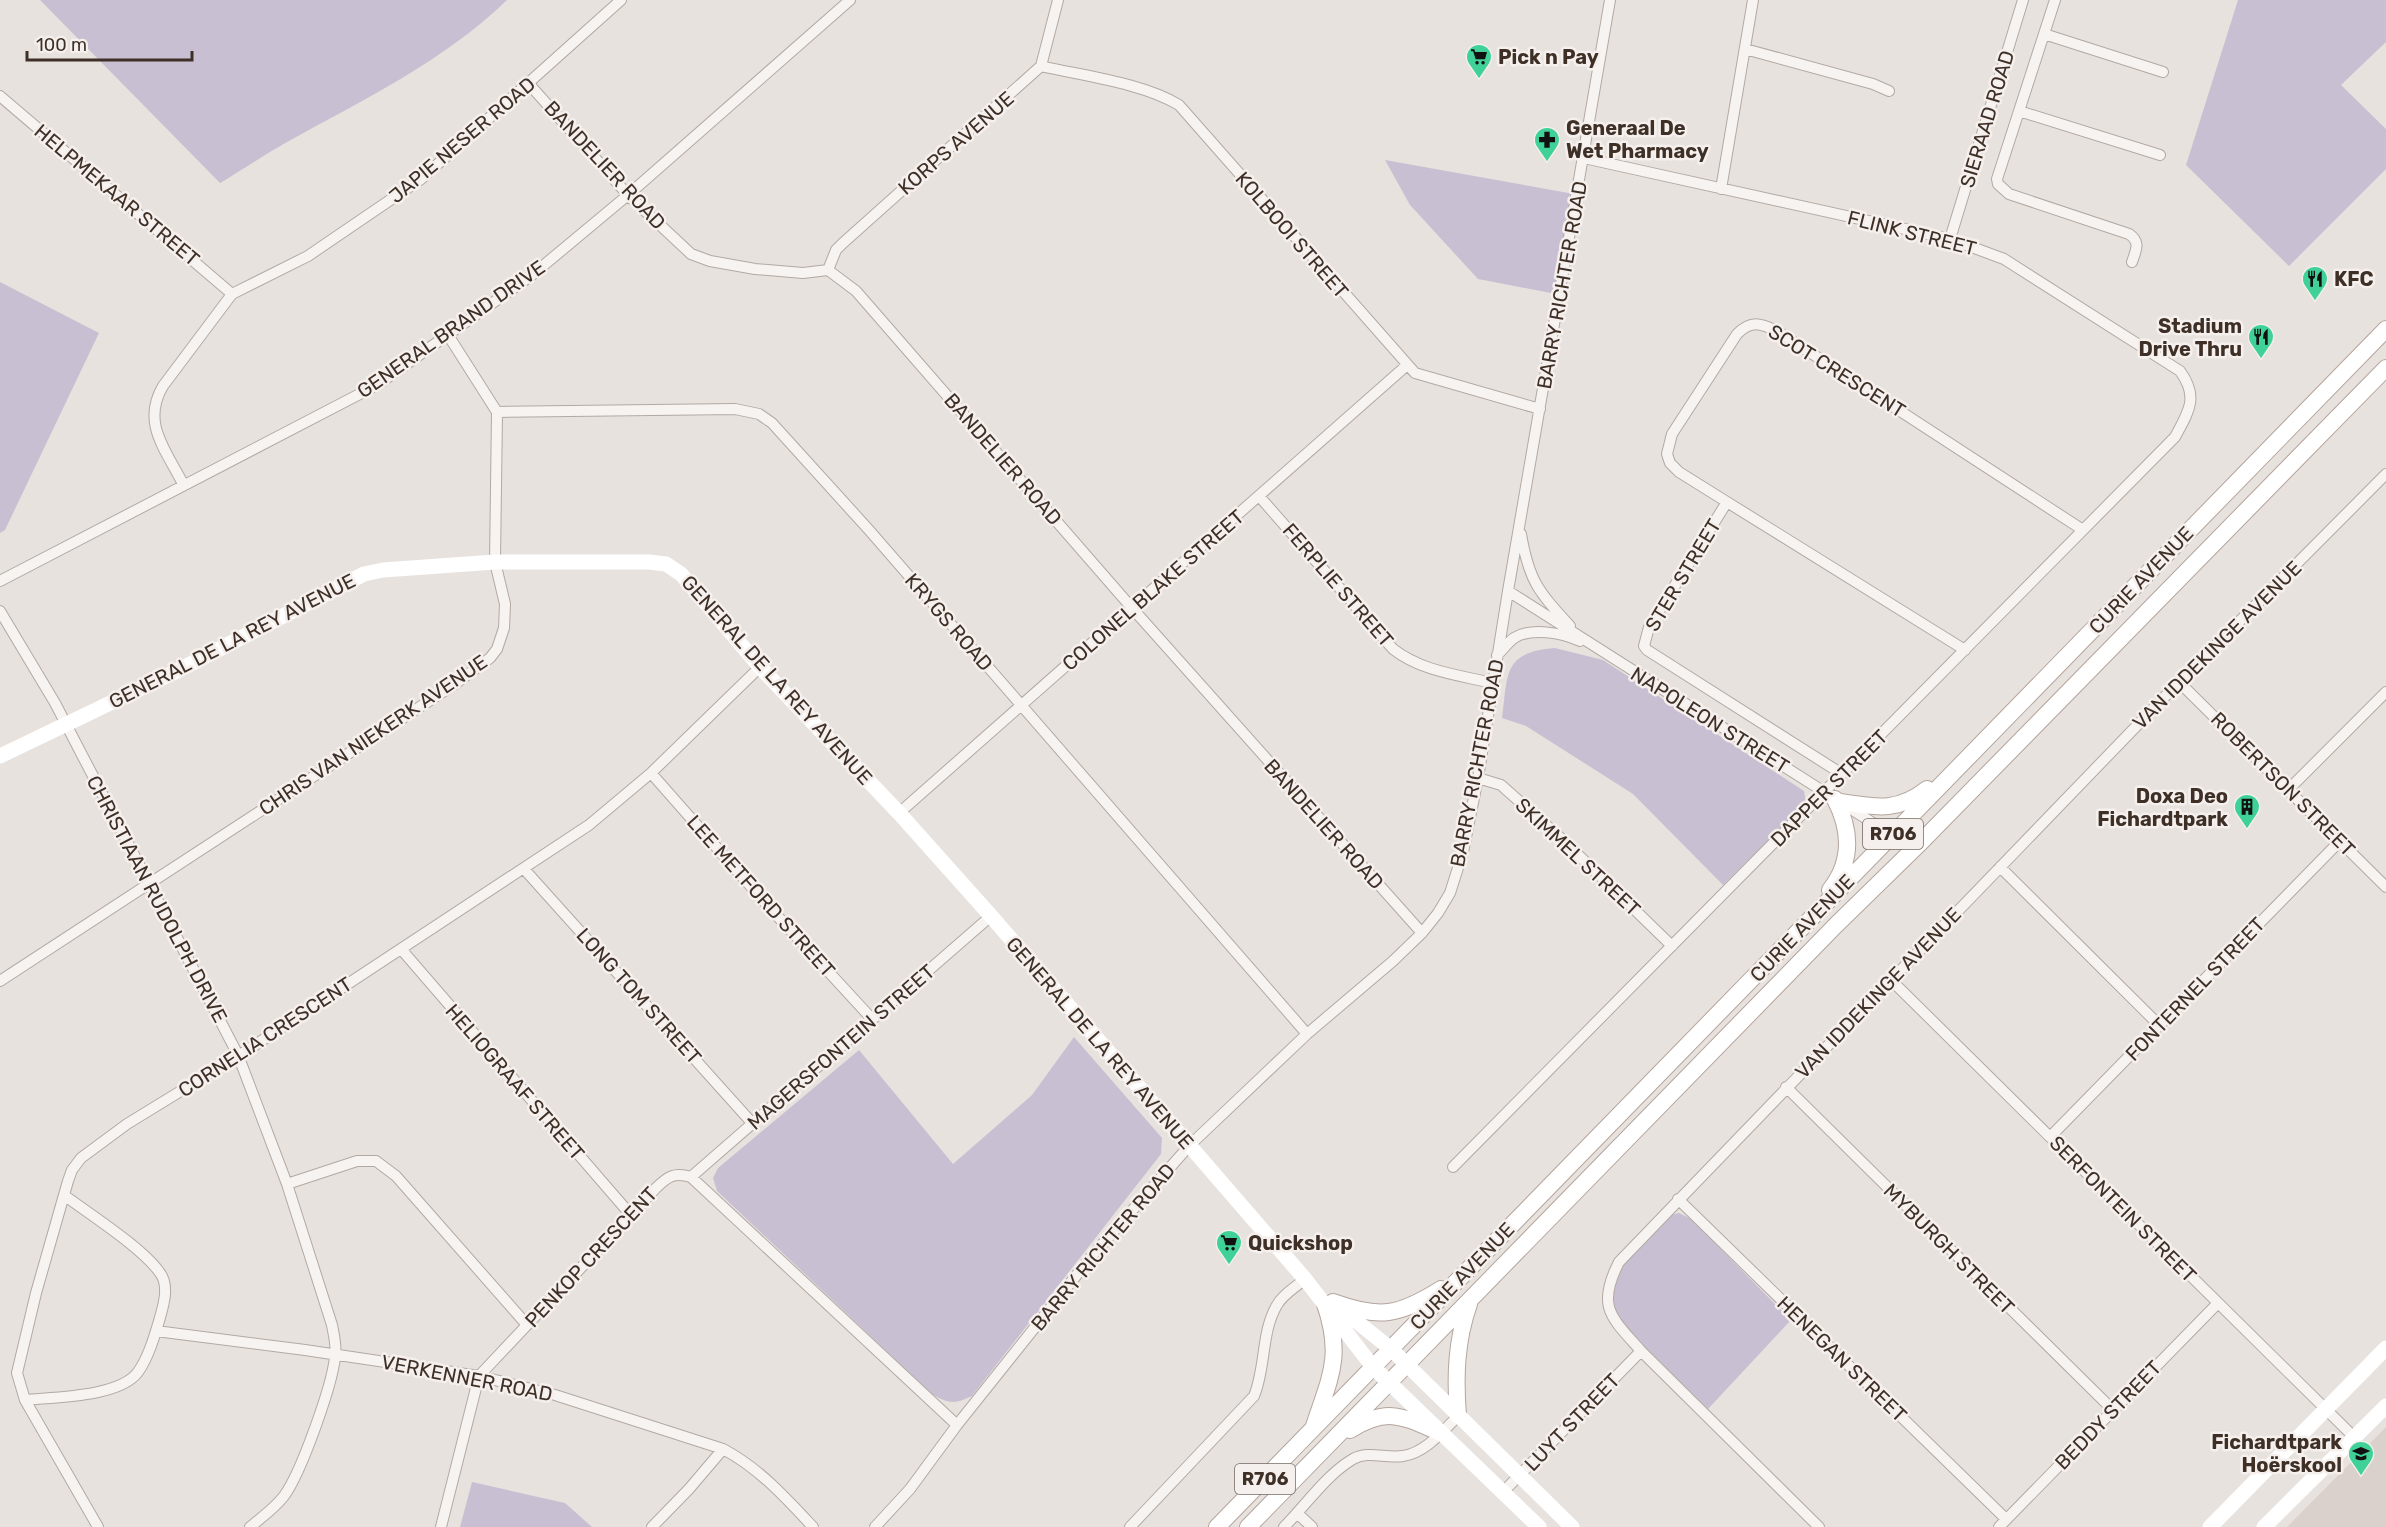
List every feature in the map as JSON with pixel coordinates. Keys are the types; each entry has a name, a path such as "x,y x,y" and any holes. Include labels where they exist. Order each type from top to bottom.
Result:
{"main road":[{"name":"CURIE AVENUE","path":"1217,1527 2386,329"},
{"name":"CURIE AVENUE","path":"1248,1527 1836,925 2386,368"},
{"path":"1833,798 1879,807 1899,806 1920,795 1974,751"},
{"path":"1803,927 1835,884 1848,849 1847,829 1833,798"},
{"path":"1312,1430 1333,1368 1334,1338 1329,1303 1379,1314 1395,1312 1419,1302 1464,1275"},
{"path":"1458,1416 1457,1355 1461,1326 1472,1297"},
{"path":"1330,1444 1365,1421 1381,1416 1401,1416 1442,1433"}],"street":[{"name":"JAPIE NESER ROAD","path":"183,484 153,424 155,402 163,386 232,294 308,256 421,179 621,0"},
{"name":"GENERAL BRAND DRIVE","path":"0,581 376,385 532,276 850,0"},
{"path":"1041,66 1058,0"},
{"name":"BARRY RICHTER ROAD","path":"876,1527 910,1489 957,1425 1091,1257 1189,1146 1307,1034 1393,961 1422,933 1438,913 1455,880 1478,778 1492,683 1610,0"},
{"path":"1720,189 1753,0"},
{"name":"SIERAAD ROAD","path":"1950,239 2023,0"},
{"path":"2055,0 1997,179 2000,188 2009,194 2129,234 2137,241 2138,247 2132,262"},
{"path":"2044,34 2163,72"},
{"path":"1744,49 1873,84 1888,91"},
{"name":"KORPS AVENUE","path":"828,270 836,250 843,243 1041,66"},
{"name":"KOLBOOI STREET","path":"1041,66 1145,91 1179,105 1406,366 1423,376 1540,409"},
{"name":"BANDELIER ROAD","path":"529,84 628,195 685,249 697,257 764,270 803,273 828,270 856,291 1132,608 1422,933"},
{"name":"HELPMEKAAR STREET","path":"0,96 232,294"},
{"path":"2019,111 2160,155"},
{"name":"FLINK STREET","path":"1584,158 1950,239 2004,259 2180,371 2189,384 2192,399"},
{"name":"SCOT CRESCENT","path":"1965,650 1679,472 1670,463 1667,454 1672,434 1737,334 1745,326 1753,323 1777,331 2083,530"},
{"path":"448,335 496,412"},
{"name":"COLONEL BLAKE STREET","path":"899,813 1406,366"},
{"name":"DAPPER STREET","path":"1453,1167 1672,946 1833,798 1842,774 2175,436 2188,414 2192,399"},
{"name":"KRYGS ROAD","path":"496,412 735,408 764,417 869,530 1307,1034"},
{"name":"CHRIS VAN NIEKERK AVENUE","path":"0,981 455,684 490,658 499,646 504,628 505,604 495,562 496,412"},
{"name":"VAN IDDEKINGE AVENUE","path":"1819,1527 1641,1351 1610,1313 1607,1288 1610,1278 1623,1256 1786,1087 1892,981 2179,682 2386,474"},
{"name":"FERPLIE STREET","path":"1259,496 1393,649 1403,657 1436,670 1492,683"},
{"name":"STER STREET","path":"1647,650 1644,646 1649,627 1727,502"},
{"path":"1519,528 1526,563 1535,583 1547,601 1581,638"},
{"name":"GENERAL DE LA REY AVENUE","path":"0,756 177,672 364,574 383,570 495,562 649,562 666,564 681,574 760,667 899,813 1305,1279 1329,1303 1391,1350 1572,1527"},
{"name":"NAPOLEON STREET","path":"1508,591 1913,849"},
{"name":"CHRISTIAAN RUDOLPH DRIVE","path":"0,611 66,724 238,1055 287,1184 332,1325 336,1354 324,1398 289,1489 279,1502 250,1527"},
{"path":"1497,655 1513,639 1533,632 1575,639 1602,651"},
{"name":"NAPOLEON STREET","path":"1647,650 1842,774"},
{"name":"CORNELIA CRESCENT","path":"98,1527 25,1400 18,1379 18,1365 72,1170 89,1152 128,1124 238,1055 589,825 651,773 760,667"},
{"name":"ROBERTSON STREET","path":"2179,682 2386,887"},
{"path":"2288,790 2386,692"},
{"name":"LEE METFORD STREET","path":"651,773 769,908 872,1019"},
{"name":"SKIMMEL STREET","path":"1478,778 1501,785 1564,841 1672,946"},
{"name":"FONTERNEL STREET","path":"2050,1137 2340,841"},
{"path":"2000,867 2160,1026"},
{"name":"LONG TOM STREET","path":"524,869 753,1124"},
{"name":"MAGERSFONTEIN STREET","path":"691,1177 991,916"},
{"name":"HELIOGRAAF STREET","path":"401,949 630,1214"},
{"name":"SERFONTEIN STREET","path":"1892,981 2355,1437"},
{"name":"MYBURGH STREET","path":"1786,1087 2113,1410"},
{"path":"287,1184 357,1161 367,1160 384,1165 404,1184 527,1325"},
{"name":"PENKOP CRESCENT","path":"441,1527 479,1376 630,1214 669,1176 679,1173 691,1177"},
{"path":"691,1177 957,1425"},
{"path":"25,1400 106,1390 124,1384 138,1373 156,1330 165,1290 160,1272 137,1251 64,1195"},
{"name":"HENEGAN STREET","path":"1678,1199 2003,1523"},
{"path":"1130,1527 1254,1396 1259,1384 1277,1304 1305,1279"},
{"name":"GENERAL DE LA REY AVENUE","path":"1329,1303 1373,1367 1539,1527"},
{"name":"BEDDY STREET","path":"2003,1523 2218,1303"},
{"name":"VERKENNER ROAD","path":"156,1330 479,1376 555,1395 723,1449 737,1456 772,1483 813,1527"},
{"path":"2210,1527 2386,1348"},
{"name":"LUYT STREET","path":"1503,1492 1641,1351"},
{"path":"2264,1527 2386,1406"},
{"path":"1284,1527 1333,1475 1354,1458 1365,1455 1403,1456 1418,1451 1442,1433 1458,1416"},
{"path":"652,1527 689,1490 723,1449"},
{"path":"1297,1514 1312,1527"}],"shaded area":[{"path":"40,0 507,0 483,22 430,61 278,147 220,183"},
{"path":"2238,0 2386,0 2386,42 2341,85 2386,129 2386,169 2289,266 2186,165"},
{"path":"1385,160 1574,194 1556,294 1478,279 1410,205"},
{"path":"0,282 99,333 5,530 0,533"},
{"path":"1555,648 1603,660 1804,791 1806,803 1723,885 1633,794 1526,726 1502,718 1505,689 1511,668 1525,655 1538,650"},
{"path":"1074,1037 1162,1138 1161,1154 972,1396 966,1399 952,1402 933,1395 717,1191 713,1178 718,1168 859,1050 953,1164 1032,1095"},
{"path":"1679,1213 1691,1219 1791,1320 1708,1409 1622,1325 1611,1302 1614,1282 1626,1261 1670,1215"},
{"name":"Fichardtpark Hoërskool","path":"2386,1427 2386,1527 2287,1527"},
{"path":"472,1482 565,1503 592,1527 460,1527"}],"place":[{"name":"Pick n Pay","path":"1479,80"},
{"name":"Generaal De Wet Pharmacy","path":"1547,163"},
{"name":"KFC","path":"2315,302"},
{"name":"Stadium Drive Thru","path":"2261,360"},
{"name":"Doxa Deo Fichardtpark","path":"2247,830"},
{"name":"Quickshop","path":"1229,1266"},
{"name":"Fichardtpark Hoërskool","path":"2361,1477"}]}
